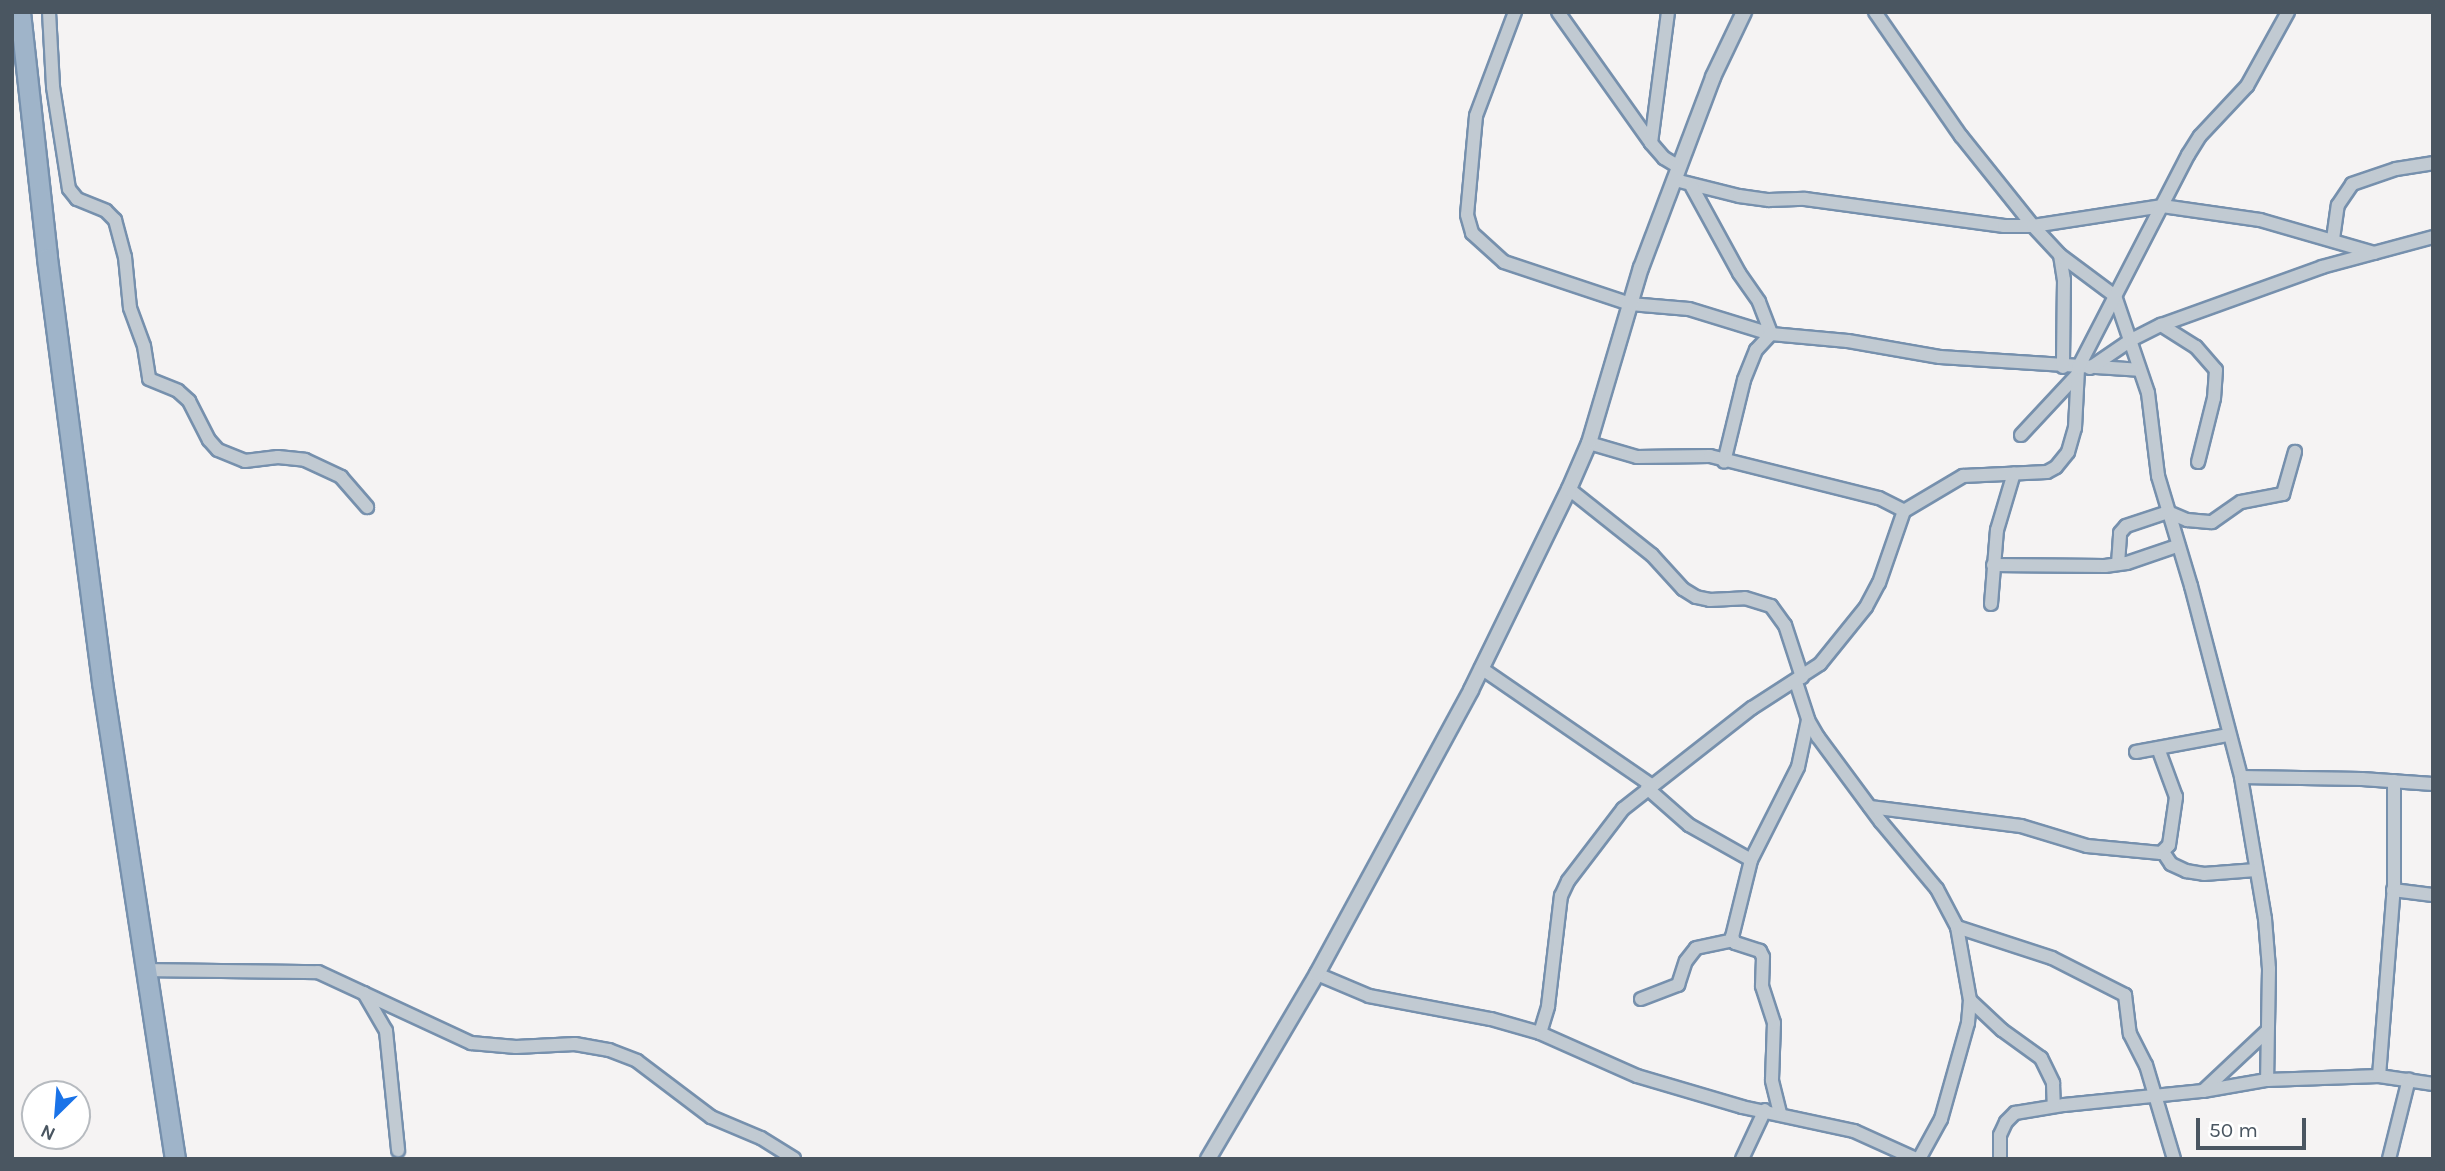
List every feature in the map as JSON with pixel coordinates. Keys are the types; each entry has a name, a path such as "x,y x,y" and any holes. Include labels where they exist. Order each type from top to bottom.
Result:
{"highway":[{"path":"18,23 68,422 145,970 175,1159"}],"street":[{"path":"48,12 53,87 69,189 77,199 106,211 115,220 125,257 130,308 144,346 148,377 155,384 178,391 189,401 209,440 218,450 245,461 278,457 304,460 341,477 367,507"},
{"path":"1515,12 1476,116 1467,215 1472,233 1511,265 1630,304 1689,309 1771,334 1848,341 1940,357 2082,370 2139,370"},
{"path":"1558,12 1651,143 1677,174 1692,187 1739,273 1759,302 1771,334"},
{"path":"1651,143 1668,12"},
{"path":"1208,1159 1317,974 1481,668 1569,489 1589,443 1630,304 1677,174 1713,78 1744,12"},
{"path":"1875,12 1930,95 2033,226 2060,255 2115,296 2148,393 2158,476 2191,586 2241,777 2269,970 2267,1080"},
{"path":"1540,1033 1548,1006 1558,905 1564,888 1623,809 1752,708 1820,664 1866,607 1883,572 1904,511 1963,476 2047,472 2056,467 2068,452 2075,428 2082,370 2115,296 2200,136 2247,86 2287,12"},
{"path":"2333,239 2338,205 2353,184 2396,169 2433,163"},
{"path":"1692,187 1739,196 1805,199 1965,222 2033,226 2162,206 2260,220 2374,253"},
{"path":"2021,435 2082,370 2161,325 2322,267 2433,237"},
{"path":"2060,255 2064,280 2063,367"},
{"path":"2161,325 2196,347 2217,370 2214,398 2198,462"},
{"path":"1724,462 1744,380 1756,350 1771,334"},
{"path":"1589,443 1637,457 1692,454 1879,498 1904,511"},
{"path":"2118,564 2118,544 2122,529 2168,512 2187,520 2212,522 2241,502 2276,497 2286,489 2295,452"},
{"path":"1991,604 1998,526 2014,473"},
{"path":"1317,974 1370,996 1491,1019 1540,1033 1637,1076 1716,1100 1854,1132 1918,1159 1941,1119 1968,1023 1970,1000 1957,927 1937,889 1870,807 1808,720 1785,625 1771,606 1745,598 1710,600 1696,597 1683,589 1652,555 1569,489"},
{"path":"1993,565 2094,567 2118,564 2177,546"},
{"path":"1481,668 1649,786 1689,825 1751,860"},
{"path":"1733,940 1751,860 1798,767 1808,720"},
{"path":"2136,752 2228,735"},
{"path":"2158,748 2176,797 2169,845 2163,852"},
{"path":"2241,777 2433,784"},
{"path":"2379,1076 2393,891 2394,781"},
{"path":"1870,807 2021,826 2088,846 2163,852"},
{"path":"2163,852 2171,864 2186,871 2219,873 2256,870"},
{"path":"2393,891 2433,895"},
{"path":"1957,927 2052,958 2125,995 2129,1004 2130,1034 2157,1097 2174,1159"},
{"path":"1641,999 1678,985 1686,961 1696,948 1733,940 1760,951 1763,957 1762,986 1774,1023 1771,1072 1780,1113"},
{"path":"145,970 318,972 471,1043 516,1047 575,1044 621,1054 657,1074 711,1117 761,1138 794,1159"},
{"path":"361,990 386,1031 398,1150"},
{"path":"1970,1000 2001,1030 2041,1058 2053,1083 2054,1106"},
{"path":"2203,1091 2267,1031"},
{"path":"2000,1159 2000,1135 2010,1116 2054,1106 2157,1097 2267,1080 2379,1076 2433,1084"},
{"path":"2389,1159 2409,1079"},
{"path":"1742,1159 1766,1110"}]}
